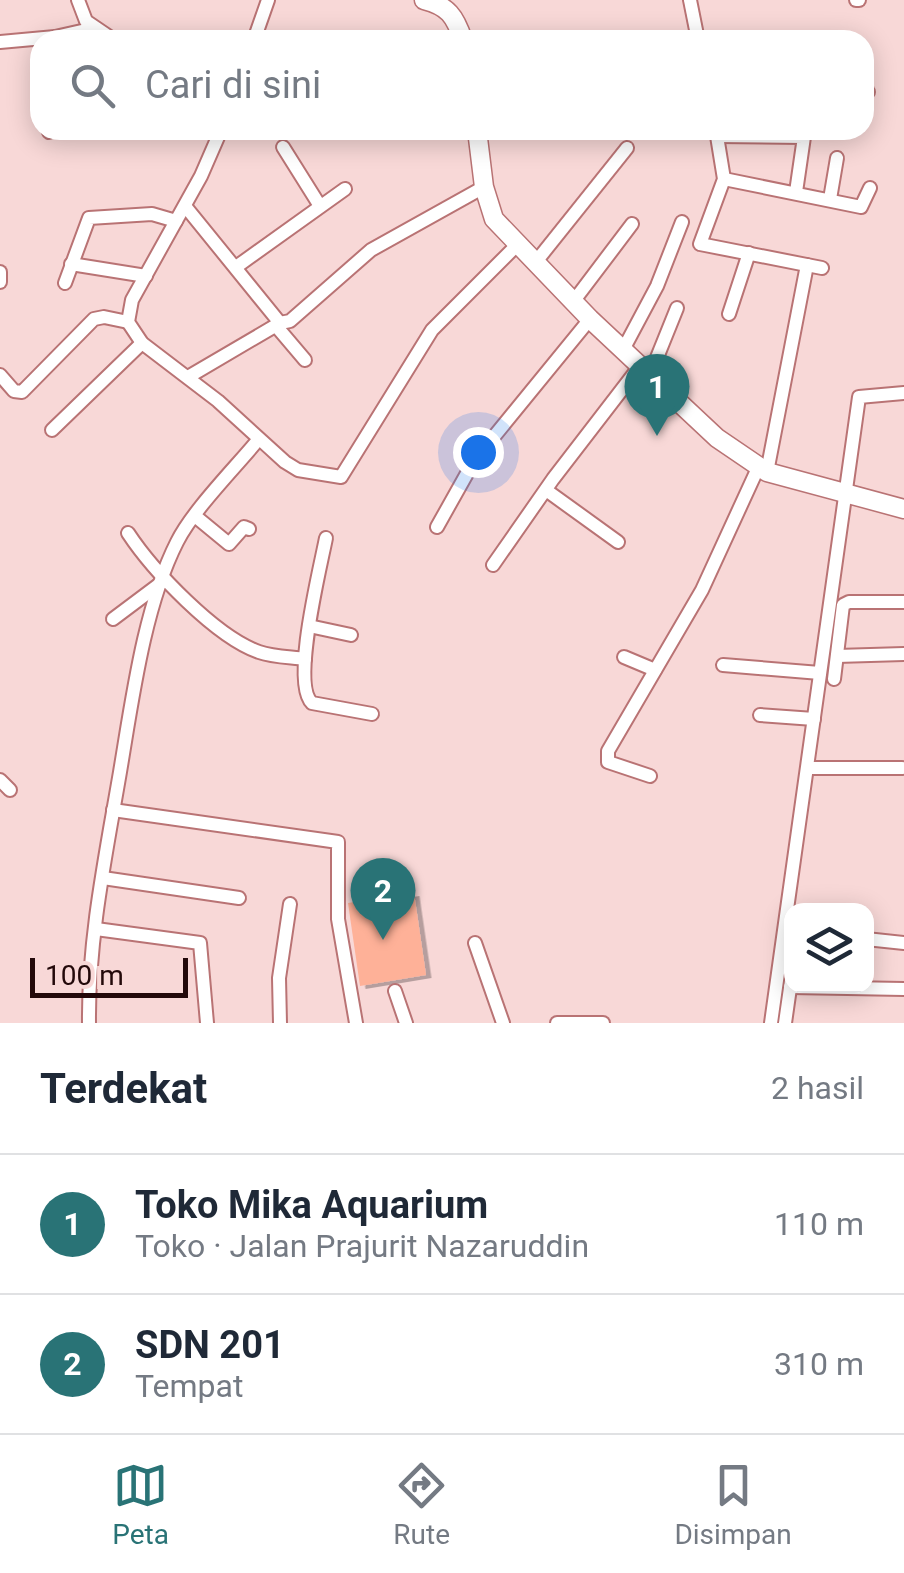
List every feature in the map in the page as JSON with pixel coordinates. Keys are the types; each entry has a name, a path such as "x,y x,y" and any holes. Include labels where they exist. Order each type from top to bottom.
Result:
{"street":[{"path":"78,0 91,30"},
{"path":"258,30 268,0"},
{"path":"424,0 441,4 450,12 458,30"},
{"path":"690,0 696,30"},
{"path":"0,42 30,40"},
{"path":"216,140 185,206 132,300 128,322 142,343 298,470 341,477 432,330 517,246"},
{"path":"477,140 484,187 494,219 590,319 717,438 762,470 904,509"},
{"path":"718,140 724,180 700,244 822,268"},
{"path":"796,192 804,140"},
{"path":"283,147 320,206"},
{"path":"535,263 627,148"},
{"path":"830,198 837,158"},
{"path":"724,180 862,207 870,188"},
{"path":"188,377 290,321 385,241 484,187"},
{"path":"236,267 345,188"},
{"path":"185,206 305,360"},
{"path":"65,283 88,218 152,214 176,222"},
{"path":"624,348 657,286 682,222"},
{"path":"573,302 632,224"},
{"path":"729,314 749,254"},
{"path":"70,264 146,276"},
{"path":"650,776 608,762 606,757 702,590 762,470 807,265"},
{"path":"0,272 0,282"},
{"path":"494,565 546,490 645,370 677,308"},
{"path":"0,375 14,391 22,392 94,320 104,317 128,322"},
{"path":"437,527 474,462 590,319"},
{"path":"52,430 142,343"},
{"path":"771,1023 859,397 904,393"},
{"path":"88,1023 88,990 113,810 138,664 162,581 178,539 258,440"},
{"path":"546,490 618,542"},
{"path":"196,516 230,544 244,526 249,529"},
{"path":"128,533 162,581 234,640 261,653 306,659"},
{"path":"326,538 309,626 307,700 372,714"},
{"path":"113,620 162,581"},
{"path":"834,679 845,602 904,602"},
{"path":"309,626 350,635"},
{"path":"836,656 904,654"},
{"path":"624,657 655,670"},
{"path":"723,665 820,673"},
{"path":"760,715 814,719"},
{"path":"808,768 902,768"},
{"path":"113,810 338,842 338,919 356,1023"},
{"path":"103,878 239,898"},
{"path":"280,1023 279,978 290,904"},
{"path":"96,929 200,943 207,1023"},
{"path":"874,940 904,943"},
{"path":"475,942 503,1023"},
{"path":"874,986 904,988"},
{"path":"396,990 406,1023"},
{"path":"785,1023 789,993"},
{"path":"557,1023 603,1023"}],"building":[{"path":"414,893 426,975 360,986 348,903"}],"place":[{"name":"Toko Mika Aquarium","path":"657,436"},
{"name":"SDN 201","path":"383,940"}]}
